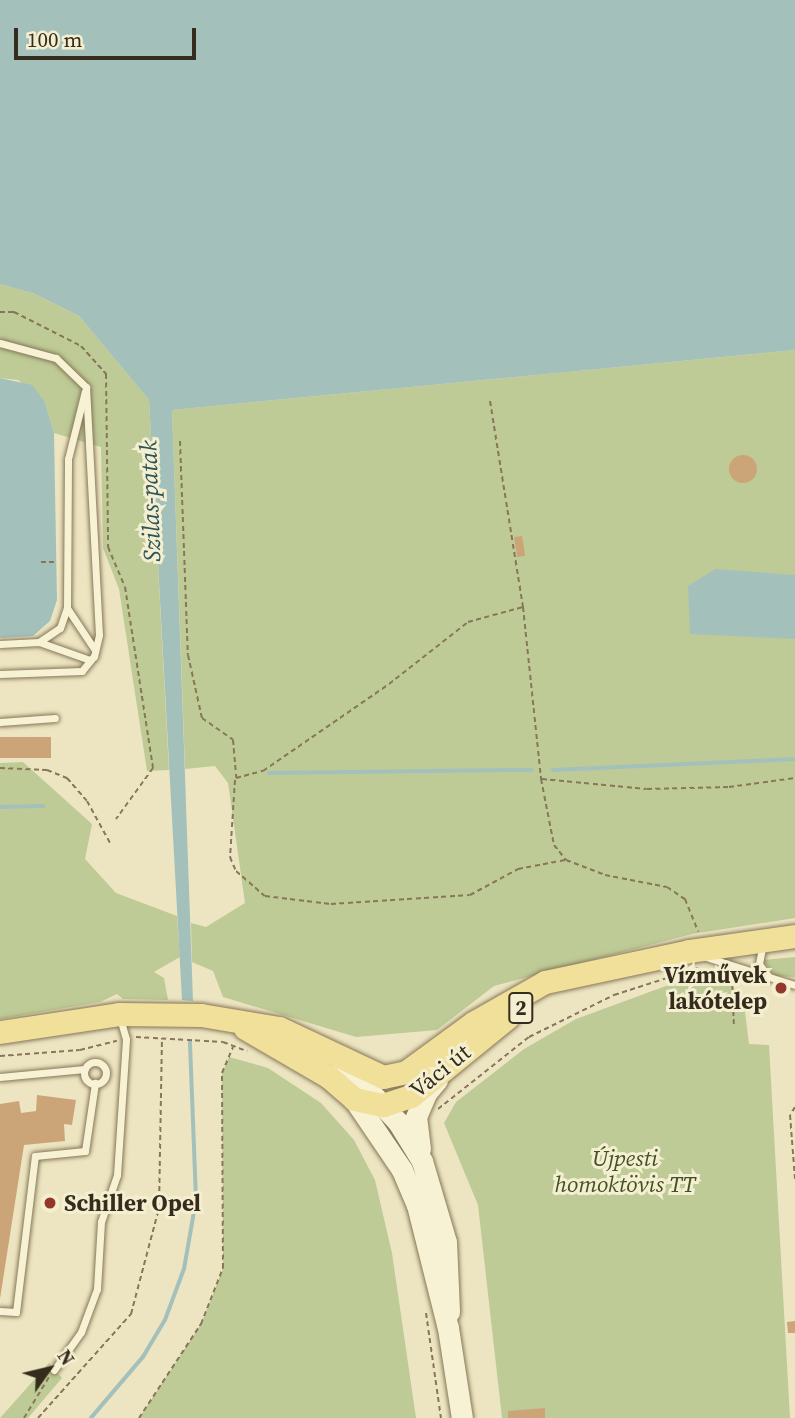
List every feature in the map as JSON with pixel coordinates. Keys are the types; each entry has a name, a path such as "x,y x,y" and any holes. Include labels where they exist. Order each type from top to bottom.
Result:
{"main road":[{"name":"Váci út","path":"234,1022 329,1077 354,1099 383,1105 411,1096 443,1060 519,1009 607,968 709,956 764,939 795,936"},
{"name":"Váci út","path":"0,1032 119,1014 201,1015 279,1028 383,1077 443,1060"},
{"path":"340,1059 383,1105 422,1161"},
{"path":"443,1060 416,1117 422,1161 446,1242 451,1278 448,1328"},
{"path":"354,1099 380,1135 417,1205 448,1328 462,1418"},
{"path":"380,1135 383,1105"}],"lane":[{"path":"0,343 56,358 86,387 99,635 95,650 82,671 0,674"},
{"path":"39,642 60,628 67,608 68,459 86,387"},
{"path":"67,608 95,650"},
{"path":"0,644 39,642 90,660"},
{"path":"0,722 55,718"},
{"path":"764,939 759,964 770,978"},
{"path":"709,956 795,985"},
{"path":"54,1370 81,1332 97,1289 101,1222 117,1175 126,1038 119,1014"},
{"path":"0,1076 85,1069 93,1062 105,1068 104,1079 94,1083 86,1079 85,1069"},
{"path":"0,1311 16,1312 35,1156 85,1151 94,1083"}],"path":[{"path":"0,312 14,312 81,346 106,373 108,547 125,587 153,768 116,818"},
{"path":"490,401 523,607 541,779 554,845 566,860 605,875 667,887 685,899 709,956 733,984 734,1028"},
{"path":"180,441 188,655 201,718 233,740 236,778 230,857 236,871 265,896 331,904 470,895 518,869 566,860"},
{"path":"41,562 67,562"},
{"path":"236,778 263,771 389,684 468,622 523,607"},
{"path":"0,768 37,769 67,778 87,801 110,843"},
{"path":"541,779 647,789 729,787 795,778"},
{"path":"416,1117 434,1112 529,1037 614,995 709,956"},
{"path":"0,1056 80,1050 126,1038 203,1040 255,1054"},
{"path":"38,1418 131,1314 159,1208 162,1038"},
{"path":"139,1418 201,1324 223,1268 222,1073 233,1046"},
{"path":"795,1107 790,1115 795,1179"},
{"path":"425,1304 441,1418"},
{"path":"24,1418 54,1370"}],"green space":[{"path":"0,284 35,294 79,316 149,400 169,770 147,771 119,589 103,548 101,447 54,433 45,402 18,380 0,378"},
{"path":"795,350 795,918 692,934 494,986 437,1030 356,1037 223,997 213,971 192,962 191,923 206,927 245,903 228,783 215,766 185,769 172,410"},
{"path":"23,762 92,824 85,859 116,893 177,916 180,957 154,972 164,978 168,1000 123,999 117,994 100,1002 0,1019 0,763"},
{"path":"795,957 795,977 775,976 763,960"},
{"name":"Újpesti homoktövis TT","path":"712,969 743,996 749,1044 769,1045 790,1418 502,1418 478,1205 444,1123 456,1102 524,1049 576,1019"},
{"path":"229,1057 268,1068 321,1103 354,1140 375,1180 392,1253 416,1418 139,1418 201,1324 223,1268 222,1073"},
{"path":"49,1363 62,1378 28,1418 0,1418"}],"water":[{"path":"0,0 795,0 795,350 172,410 193,1001 182,1000 149,400 79,316 35,294 0,284"},
{"path":"0,378 32,385 45,402 54,433 57,600 50,621 33,636 0,638"},
{"path":"715,569 795,575 795,639 690,634 688,586"}],"building":[{"path":"743,455 753,459 757,469 753,479 743,483 733,479 729,469 733,459"},
{"path":"522,536 525,556 517,557 514,537"},
{"path":"0,737 51,737 51,758 0,758"},
{"path":"37,1095 76,1100 72,1125 64,1124 65,1141 24,1145 0,1299 0,1104 19,1101 21,1113 36,1111"},
{"path":"795,1321 795,1333 788,1333 787,1322"},
{"path":"545,1408 545,1418 508,1418 508,1411"}],"waterway":[{"path":"553,770 795,759"},
{"path":"269,773 532,770"},
{"path":"0,807 43,806"},
{"name":"Szilas-patak","path":"91,1418 143,1357 165,1320 184,1269 196,1200 190,1043"}],"place":[{"name":"Vízművek lakótelep","path":"781,988"},
{"name":"Schiller Opel","path":"50,1203"}]}
